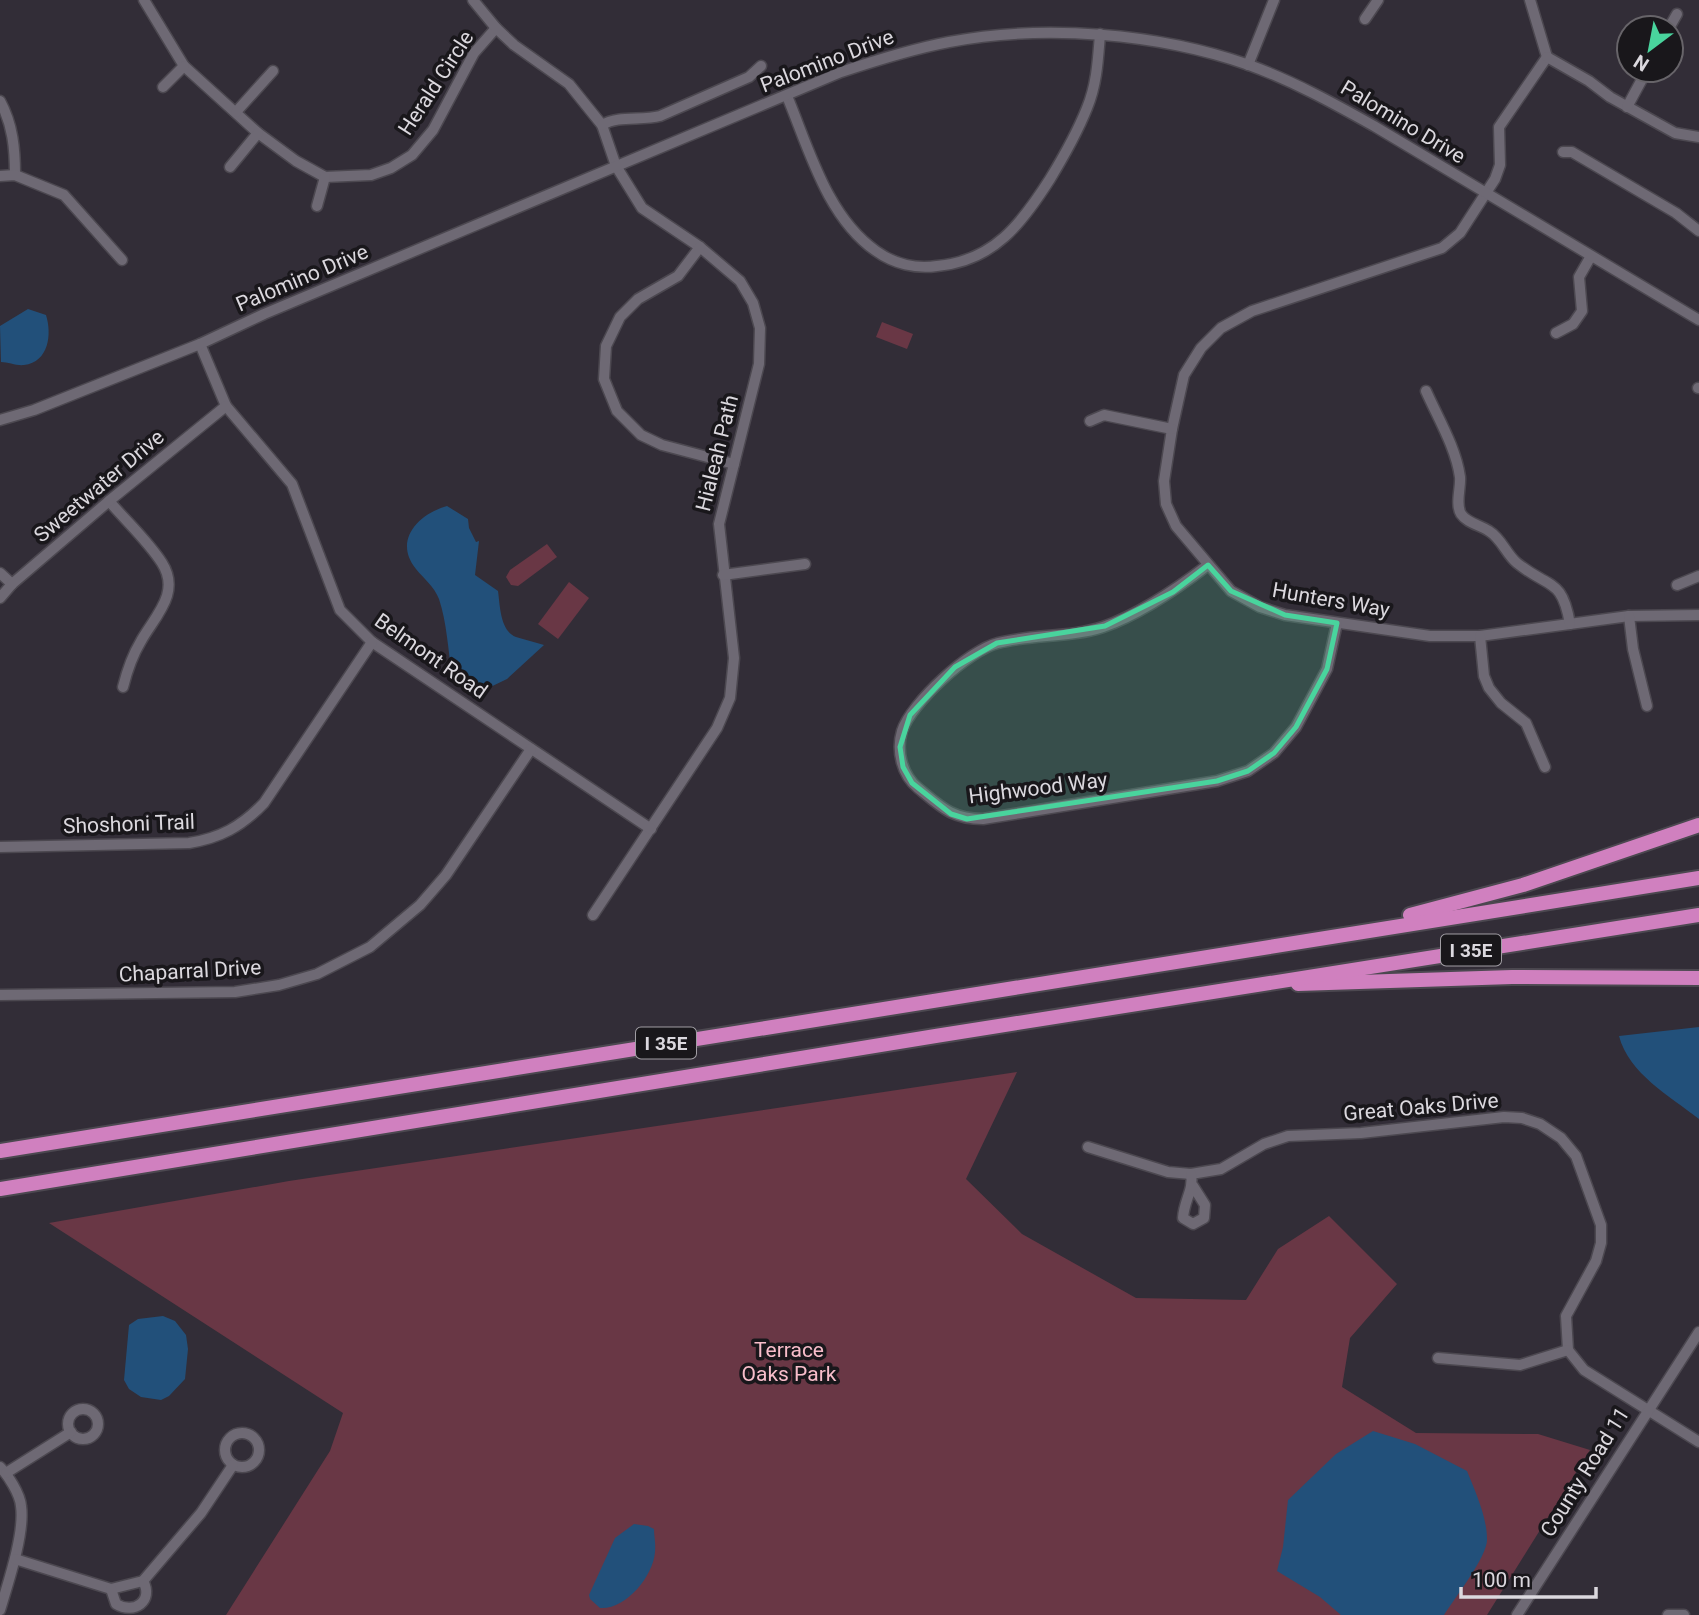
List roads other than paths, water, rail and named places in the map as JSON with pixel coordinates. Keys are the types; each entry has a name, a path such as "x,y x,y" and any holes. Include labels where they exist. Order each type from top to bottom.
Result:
{"highway":[{"path":"1332,935 1523,886 1699,825"},
{"name":"I 35E","path":"0,1151 1699,878"},
{"name":"I 35E","path":"0,1189 1350,968 1699,915"},
{"path":"1244,986 1512,977 1699,978"}],"street":[{"path":"144,0 184,66 258,132 296,161 325,177 317,206"},
{"name":"Hialeah Path","path":"473,0 513,45 569,84 602,125 616,166 642,208 700,247 740,281 753,303 760,328 759,364 719,524 734,658 730,698 716,729 593,915"},
{"path":"1248,65 1274,0"},
{"path":"1365,19 1378,0"},
{"path":"1530,0 1547,57 1675,134 1699,137"},
{"name":"Herald Circle","path":"325,177 371,175 412,155 433,130 474,53 496,28"},
{"path":"787,96 828,195 856,235 877,252 898,263 923,268 949,265 975,257 996,245 1015,229 1032,208 1067,152 1088,106 1097,74 1100,34"},
{"name":"Palomino Drive","path":"0,420 34,410 200,344 276,308 841,72 900,53 1002,35 1100,34 1166,43 1248,65 1320,95 1699,320"},
{"name":"Hunters Way","path":"1547,57 1499,127 1500,165 1486,193 1460,233 1442,248 1252,311 1221,328 1201,348 1184,375 1164,481 1166,504 1176,526 1231,591 1259,607 1286,615 1430,636 1480,636 1629,616 1699,615"},
{"path":"163,87 184,66"},
{"path":"602,125 620,119 648,120 660,116 749,77 761,66"},
{"path":"236,112 273,71"},
{"path":"1628,107 1640,84"},
{"path":"0,101 6,112 15,145 15,175"},
{"path":"230,167 258,132"},
{"path":"1563,152 1572,152 1676,214 1699,232"},
{"path":"0,176 15,175 64,195 122,260"},
{"path":"700,247 678,276 638,299 620,317 606,346 604,379 617,411 641,435 662,445 734,464"},
{"path":"1556,333 1573,324 1581,311 1579,277 1591,256"},
{"name":"Belmont Road","path":"200,344 226,406 292,484 340,610 372,642 650,830"},
{"path":"1426,391 1458,468 1458,506 1461,513 1466,519 1499,538 1517,563 1560,591 1566,601 1570,624"},
{"name":"Sweetwater Drive","path":"0,598 12,584 109,501 226,406"},
{"path":"1090,421 1104,415 1172,429"},
{"path":"109,501 163,564 170,583 165,604 141,640 127,669 123,687"},
{"path":"723,575 805,564"},
{"name":"Highwood Way","path":"1208,565 1173,592 1105,626 1078,634 997,643 974,653 955,667 910,715 903,730 900,747 903,767 912,783 951,814 967,819 983,819 1217,781 1248,771 1274,753 1296,727 1327,668 1337,623"},
{"path":"0,573 12,584"},
{"path":"1677,585 1699,576"},
{"path":"1629,616 1633,649 1647,706"},
{"path":"1480,636 1484,676 1489,688 1501,703 1526,723 1545,767"},
{"name":"Shoshoni Trail","path":"0,847 188,843 229,832 248,820 264,803 372,642"},
{"name":"Chaparral Drive","path":"0,995 235,992 279,985 317,974 370,947 420,905 446,874 531,749"},
{"name":"Great Oaks Drive","path":"1088,1147 1168,1172 1191,1174 1221,1169 1264,1144 1288,1136 1361,1133 1504,1117 1522,1118 1540,1124 1561,1138 1576,1156 1601,1225 1601,1243 1596,1261 1566,1316 1568,1350"},
{"path":"1191,1174 1193,1186"},
{"path":"1686,1351 1699,1325"},
{"path":"1686,1351 1699,1332"},
{"path":"1438,1358 1520,1365 1568,1350 1584,1370 1699,1442"},
{"name":"County Road 11","path":"1517,1615 1686,1351"},
{"path":"0,1610 15,1559 22,1505 3,1470 71,1432"},
{"path":"15,1559 111,1589 143,1581 201,1513 233,1465"},
{"path":"111,1589 116,1604 122,1609 138,1608 147,1596 143,1581"},
{"path":"1668,1615 1684,1615"}],"water":[{"path":"28,309 46,315 49,330 44,353 39,359 24,365 1,362 0,326"},
{"path":"447,506 468,519 476,542 479,541 475,575 498,591 507,629 516,637 544,645 507,679 480,692 452,675 446,627 439,599 432,586 416,569 407,548 408,539 418,522"},
{"path":"1699,1027 1699,1119 1641,1073 1624,1050 1619,1036"},
{"path":"163,1316 175,1321 186,1335 188,1349 185,1379 169,1396 161,1400 141,1397 129,1389 124,1380 129,1325 138,1319"},
{"path":"1373,1431 1415,1444 1467,1471 1477,1496 1485,1522 1486,1546 1444,1615 1341,1615 1320,1597 1277,1571 1283,1547 1288,1500 1336,1454"},
{"path":"634,1524 654,1529 655,1552 649,1572 628,1598 619,1604 600,1608 589,1595 615,1538"}],"park label":[{"name":"Terrace Oaks Park","path":"789,1362"}]}
